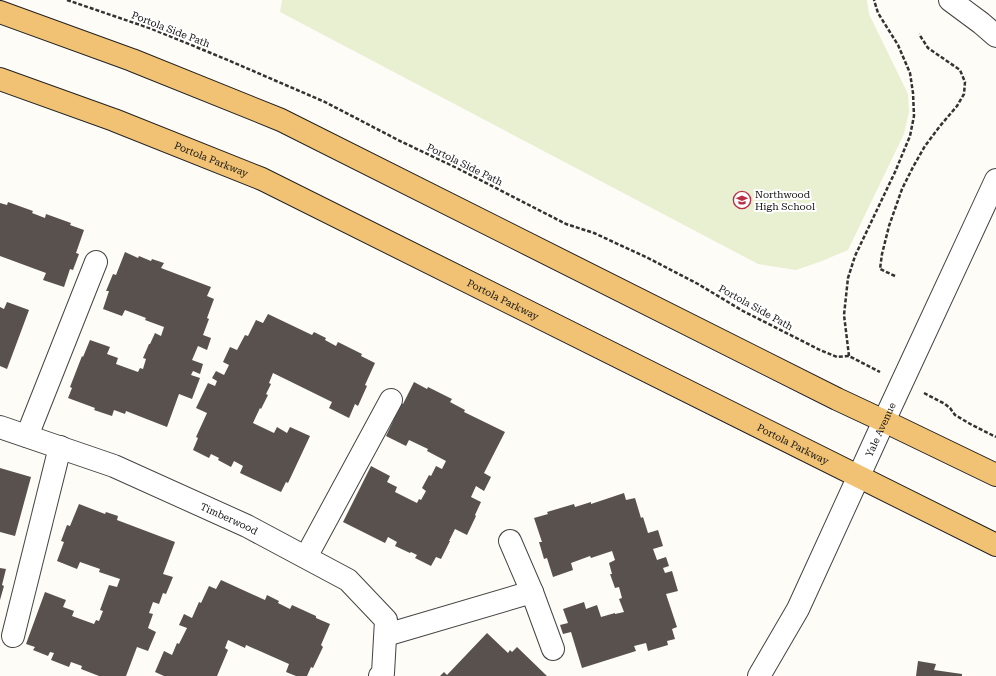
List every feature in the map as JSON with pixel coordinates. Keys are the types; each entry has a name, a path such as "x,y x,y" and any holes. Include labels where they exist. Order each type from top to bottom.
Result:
{"main road":[{"path":"0,12 132,60 281,120 837,399 996,475"},
{"name":"Portola Parkway","path":"0,79 114,120 262,179 996,545"}],"street":[{"path":"950,0 996,36"},
{"name":"Yale Avenue","path":"759,676 798,608 996,180"},
{"path":"27,436 96,262"},
{"path":"306,557 391,400"},
{"name":"Timberwood","path":"0,427 121,469 247,526 348,580 386,620 383,672 380,676"},
{"path":"13,636 60,447"},
{"path":"510,540 532,592 553,649"},
{"path":"386,635 532,592"}],"path":[{"name":"Portola Side Path","path":"67,0 152,29 325,102 566,224 594,233 648,258 698,284 743,311 837,357 849,356 844,315 848,278 855,256 895,172 910,136 914,116 910,73 898,46 878,14 874,0"},
{"path":"895,276 880,269 889,226 902,189 926,146 957,106 964,94 965,82 960,70 928,48 919,34"},
{"path":"950,408 955,415 996,437"}],"green space":[{"name":"Northwood High School","path":"282,0 867,0 869,14 908,94 909,112 904,134 848,250 796,270 758,264 280,12"}],"building":[{"path":"8,202 33,211 32,213 45,218 46,214 71,223 70,225 84,230 76,253 79,254 73,270 70,269 64,287 43,280 46,273 0,256 0,203 7,205"},
{"path":"125,252 138,258 139,256 151,261 152,259 164,263 161,268 211,287 207,296 214,299 203,335 211,338 207,350 198,346 192,360 203,364 200,374 193,371 191,375 200,378 192,399 179,394 167,427 126,411 125,414 114,410 112,416 94,410 95,408 68,398 72,388 70,387 90,340 110,347 107,354 118,358 116,364 138,372 140,368 143,369 146,359 143,358 155,333 161,336 164,327 145,320 146,318 125,310 122,316 103,309 109,291 106,291 113,274 116,275"},
{"path":"7,302 29,310 7,369 0,366 0,307 4,309"},
{"path":"268,314 312,335 314,332 326,338 325,340 336,346 338,342 362,354 361,356 375,363 365,385 367,386 358,406 355,404 349,418 329,408 332,402 273,373 269,383 271,384 266,394 268,395 253,423 274,433 277,427 287,433 290,427 310,436 288,483 286,482 281,492 240,473 243,466 234,461 231,467 218,460 219,458 211,454 209,458 193,450 198,438 196,437 207,413 196,408 208,383 215,386 217,381 212,378 216,371 224,375 229,365 223,362 230,347 237,350 245,335 248,336 256,320 263,323"},
{"path":"414,382 452,399 450,402 465,410 464,412 505,432 484,473 491,477 484,491 476,486 471,497 481,502 467,535 455,529 441,559 436,557 431,566 415,558 417,555 395,546 397,542 388,537 385,543 343,522 371,466 390,476 387,482 397,487 395,492 417,503 419,499 421,500 426,491 422,488 429,475 431,476 436,466 442,469 446,461 427,451 428,449 409,440 406,446 386,436 394,419 392,418 400,402 403,404"},
{"path":"0,468 31,477 15,536 0,532"},
{"path":"624,493 626,500 635,498 641,518 643,517 648,533 658,530 663,546 653,549 657,560 666,557 669,566 663,568 665,573 672,571 678,591 666,594 677,627 672,629 675,639 667,641 668,645 648,651 646,643 634,646 636,651 582,668 571,632 563,634 560,625 568,623 563,609 584,602 586,609 597,605 601,617 624,612 619,599 622,598 619,587 615,588 610,574 612,574 609,563 615,560 612,551 591,558 590,556 571,563 573,570 553,577 547,558 544,559 539,542 542,542 534,518 548,514 547,512 574,504 575,507 591,502 591,504"},
{"path":"79,504 105,514 106,512 118,516 117,520 175,542 163,574 173,577 166,594 163,593 159,604 153,602 149,613 153,614 148,628 156,632 148,651 137,647 126,676 99,676 81,669 82,666 71,662 69,667 51,660 54,653 50,652 48,656 33,650 35,647 26,644 45,592 66,600 63,607 74,611 72,616 94,624 96,620 99,621 103,611 100,610 109,585 117,587 120,579 99,572 100,569 80,562 77,569 57,561 64,542 61,541 67,525 70,526"},
{"path":"0,568 6,569 2,585 4,586 0,600"},
{"path":"221,580 265,600 267,595 290,609 292,605 330,624 321,645 323,647 313,668 311,667 307,676 296,676 286,672 289,664 246,645 245,648 228,640 225,648 228,650 217,676 164,676 155,672 164,651 172,655 177,643 179,644 187,628 179,625 184,614 192,618 199,602 201,603 209,586 216,589"},
{"path":"487,633 508,653 510,650 512,652 517,647 547,676 440,676 444,672 447,675"},
{"path":"918,661 936,664 934,670 962,674 962,676 916,676"}],"place":[{"name":"Northwood High School","path":"742,200"}]}
